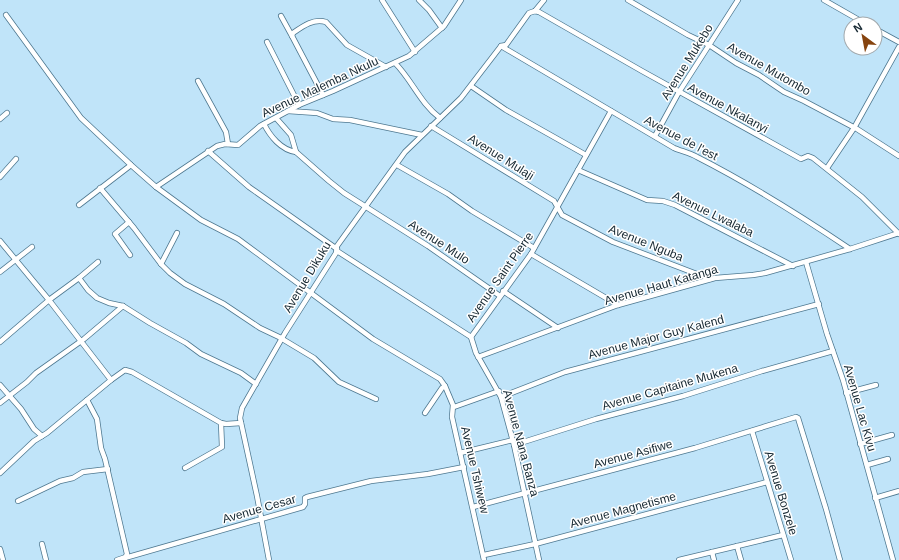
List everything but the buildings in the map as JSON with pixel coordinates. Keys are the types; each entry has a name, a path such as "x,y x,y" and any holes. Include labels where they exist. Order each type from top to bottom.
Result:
{"street":[{"path":"382,0 415,52"},
{"path":"419,0 429,10 442,28"},
{"name":"Avenue Malemba Nkulu","path":"156,187 217,146 228,144 238,145 264,124 299,105 323,96 409,56 442,28 461,0"},
{"path":"535,11 544,0"},
{"name":"Avenue Mutombo","path":"628,0 688,35 709,45 784,92 854,128 899,156"},
{"name":"Avenue Mukebo","path":"655,136 680,92 738,0"},
{"path":"824,0 852,16"},
{"name":"Avenue Dikuku","path":"270,560 242,423 241,411 282,338 337,250 405,152 456,104 502,46 506,45 529,13 535,11"},
{"name":"Avenue Nkalanyi","path":"535,11 800,159 811,157 828,168 899,233"},
{"path":"6,15 81,118 156,187 201,220 238,240 378,342 440,380 445,386 440,390 425,413"},
{"path":"281,16 323,96"},
{"path":"292,36 293,33 308,23 324,21 329,24 347,45 386,67"},
{"path":"883,33 899,42"},
{"path":"267,42 299,105"},
{"name":"Avenue de l'est","path":"502,46 674,148 696,156 758,191 813,224 850,249"},
{"path":"828,168 854,128 899,47"},
{"path":"395,63 405,73 423,102 440,118"},
{"path":"198,80 226,132 228,144"},
{"path":"471,86 506,110 586,155"},
{"path":"288,111 318,112 333,119 350,120 422,135"},
{"name":"Avenue Saint Pierre","path":"208,151 249,187 337,250 471,337 531,254 611,111"},
{"path":"0,119 7,113"},
{"path":"276,118 291,135 296,152"},
{"name":"Avenue Mulo","path":"264,124 283,147 296,152 329,181 366,207 428,246 500,296"},
{"name":"Avenue Mulaji","path":"431,126 554,201 558,208"},
{"path":"0,177 16,159"},
{"path":"79,205 131,165"},
{"path":"397,165 448,194 472,211 534,248"},
{"name":"Avenue Lwalaba","path":"578,170 647,200 663,201 675,205 793,266"},
{"path":"100,188 129,222 161,264 170,273 185,284 224,304 260,328 282,338 316,359 336,381 376,399"},
{"name":"Avenue Nguba","path":"558,208 562,214 613,242 710,279"},
{"path":"129,222 115,234 130,255"},
{"path":"161,264 177,233"},
{"name":"Avenue Haut Katanga","path":"478,357 618,306 710,279 760,274 793,266 899,233"},
{"path":"0,241 82,341 111,380"},
{"path":"0,272 32,247"},
{"path":"531,254 618,306"},
{"path":"0,342 49,300 98,262"},
{"name":"Avenue Lac Kivu","path":"806,262 846,393 893,560"},
{"path":"79,278 94,296 109,303 123,306 202,354 241,373 256,384"},
{"path":"504,290 558,328"},
{"name":"Avenue Major Guy Kalend","path":"502,397 565,372 819,304"},
{"path":"0,403 36,373 82,341 123,306"},
{"name":"Avenue Nana Banza","path":"471,337 478,357 502,397 539,560"},
{"name":"Avenue Capitaine Mukena","path":"460,453 513,442 683,396 762,371 833,351"},
{"path":"0,473 34,441 124,370 132,372 220,423 242,423"},
{"path":"0,385 25,414 34,429 42,436"},
{"path":"846,393 876,385"},
{"name":"Avenue Tshiwew","path":"445,386 454,407 452,417 484,557"},
{"path":"454,407 499,391"},
{"path":"87,400 97,419 101,448 108,469 127,554 125,559"},
{"name":"Avenue Asifiwe","path":"473,507 695,448 797,417 826,509 840,560"},
{"path":"185,468 222,447 220,423"},
{"name":"Avenue Bonzele","path":"752,431 766,482 791,560"},
{"path":"860,444 892,435"},
{"path":"867,465 888,459"},
{"name":"Avenue Cesar","path":"117,560 125,559 303,507 307,496 371,482 464,467"},
{"path":"18,501 60,481 72,479 83,472 108,469"},
{"name":"Avenue Magnetisme","path":"484,557 766,482"},
{"path":"876,498 899,491"},
{"path":"679,560 783,536"},
{"path":"42,544 46,560"},
{"path":"737,546 741,560"},
{"path":"0,549 3,560"},
{"path":"712,552 714,560"}]}
